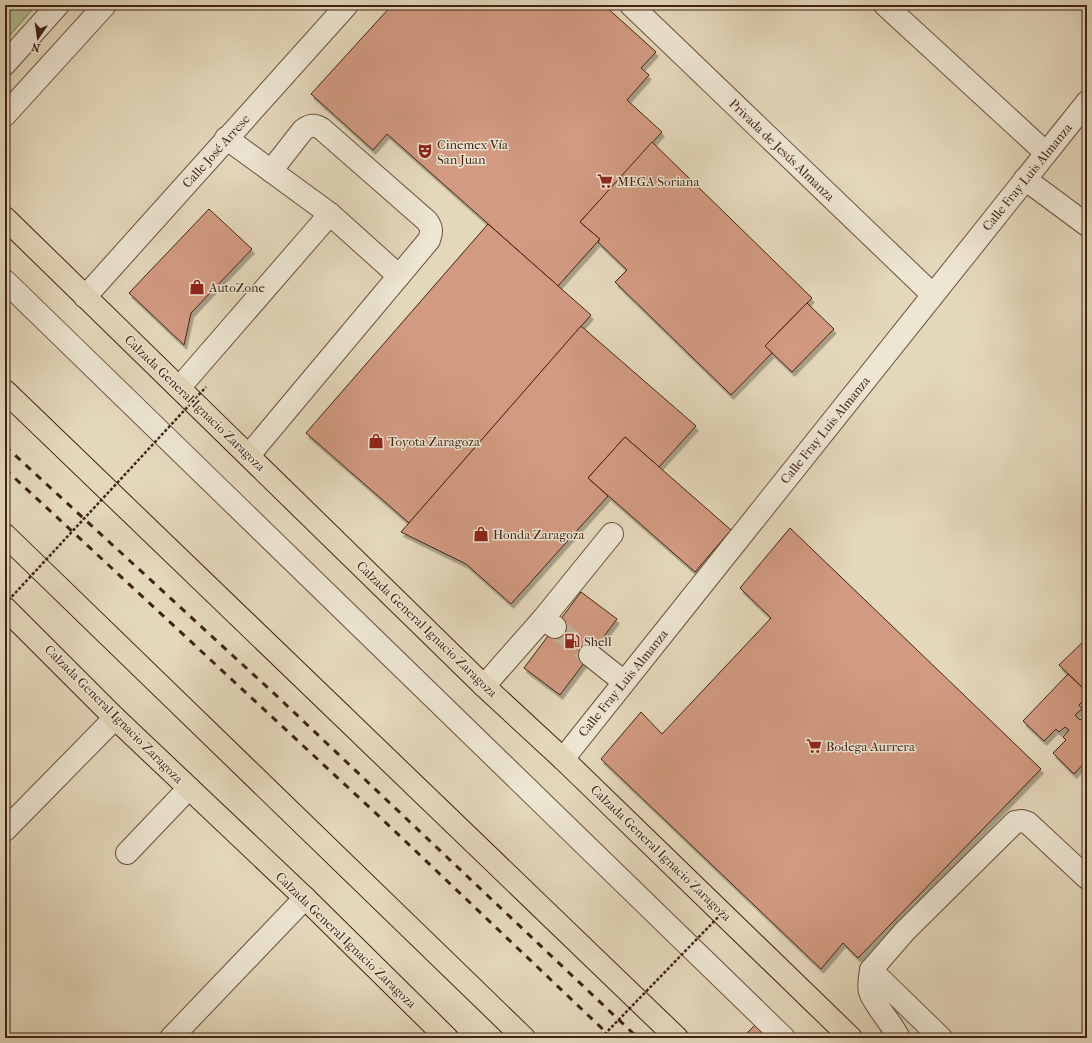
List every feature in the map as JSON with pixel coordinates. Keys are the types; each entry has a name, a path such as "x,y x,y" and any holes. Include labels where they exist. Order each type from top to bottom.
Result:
{"main road":[{"name":"Calzada General Ignacio Zaragoza","path":"5,218 484,686 563,759 851,1038"},
{"path":"5,391 677,1038"},
{"path":"5,536 524,1038"},
{"name":"Calzada General Ignacio Zaragoza","path":"5,608 115,718 305,898 442,1036"}],"street":[{"path":"5,64 58,5"},
{"path":"5,115 104,5"},
{"name":"Calle José Arrese","path":"85,297 226,138 347,5"},
{"name":"Privada de Jesús Almanza","path":"631,5 933,295"},
{"path":"885,5 1046,153"},
{"name":"Calle Fray Luis Almanza","path":"563,759 1087,102"},
{"path":"249,455 399,276 428,240 431,234 431,227 427,221 316,125 309,126 303,130 271,171"},
{"path":"226,138 330,214 399,276"},
{"path":"1026,179 1087,226"},
{"path":"179,388 330,214"},
{"path":"5,281 784,1038"},
{"path":"484,686 549,623 612,534"},
{"path":"590,655 624,682"},
{"path":"5,830 115,718"},
{"path":"127,853 189,788"},
{"path":"900,1038 871,994 869,984 871,970 904,931 940,898 1010,826 1022,821 1028,823 1087,878"},
{"path":"171,1038 305,898"},
{"path":"871,970 941,1038"}],"path":[{"path":"5,604 206,387"},
{"path":"601,1038 726,909"}],"green space":[{"path":"15,5 36,5 5,41 5,17"}],"building":[{"path":"392,5 604,5 656,52 641,68 649,75 627,100 662,132 580,222 600,239 558,286 387,134 373,150 311,94"},
{"path":"652,142 812,298 765,346 772,353 731,395 615,282 627,270 598,242 600,239 580,222"},
{"path":"209,209 252,249 191,313 184,345 129,293"},
{"path":"488,224 591,315 409,523 306,433"},
{"path":"807,303 834,329 792,372 765,346"},
{"path":"581,326 696,426 659,467 625,437 588,478 608,496 511,604 466,564 401,532"},
{"path":"625,437 731,530 695,572 588,478"},
{"name":"Bodega Aurrera","path":"790,528 1041,769 858,958 843,943 821,969 601,759 641,712 662,734 771,618 740,588"},
{"name":"Shell","path":"581,592 617,619 560,695 524,668"},
{"path":"1087,638 1087,692 1059,665"},
{"path":"1068,674 1087,692 1087,697 1079,705 1082,709 1075,715 1080,720 1087,714 1087,760 1074,774 1053,753 1066,740 1063,737 1069,730 1065,727 1059,732 1056,729 1044,741 1023,721"},
{"path":"762,1018 783,1038 752,1038 747,1033"}],"tunnel":[{"path":"555,627 590,655"}],"railway":[{"path":"5,446 280,699 638,1038"},
{"path":"5,469 382,819 612,1038"}],"place":[{"name":"Cinemex Vía San Juan","path":"425,151"},
{"name":"MEGA Soriana","path":"605,181"},
{"name":"AutoZone","path":"197,287"},
{"name":"Toyota Zaragoza","path":"376,441"},
{"name":"Honda Zaragoza","path":"481,534"},
{"name":"Shell","path":"572,641"},
{"name":"Bodega Aurrera","path":"814,746"}]}
